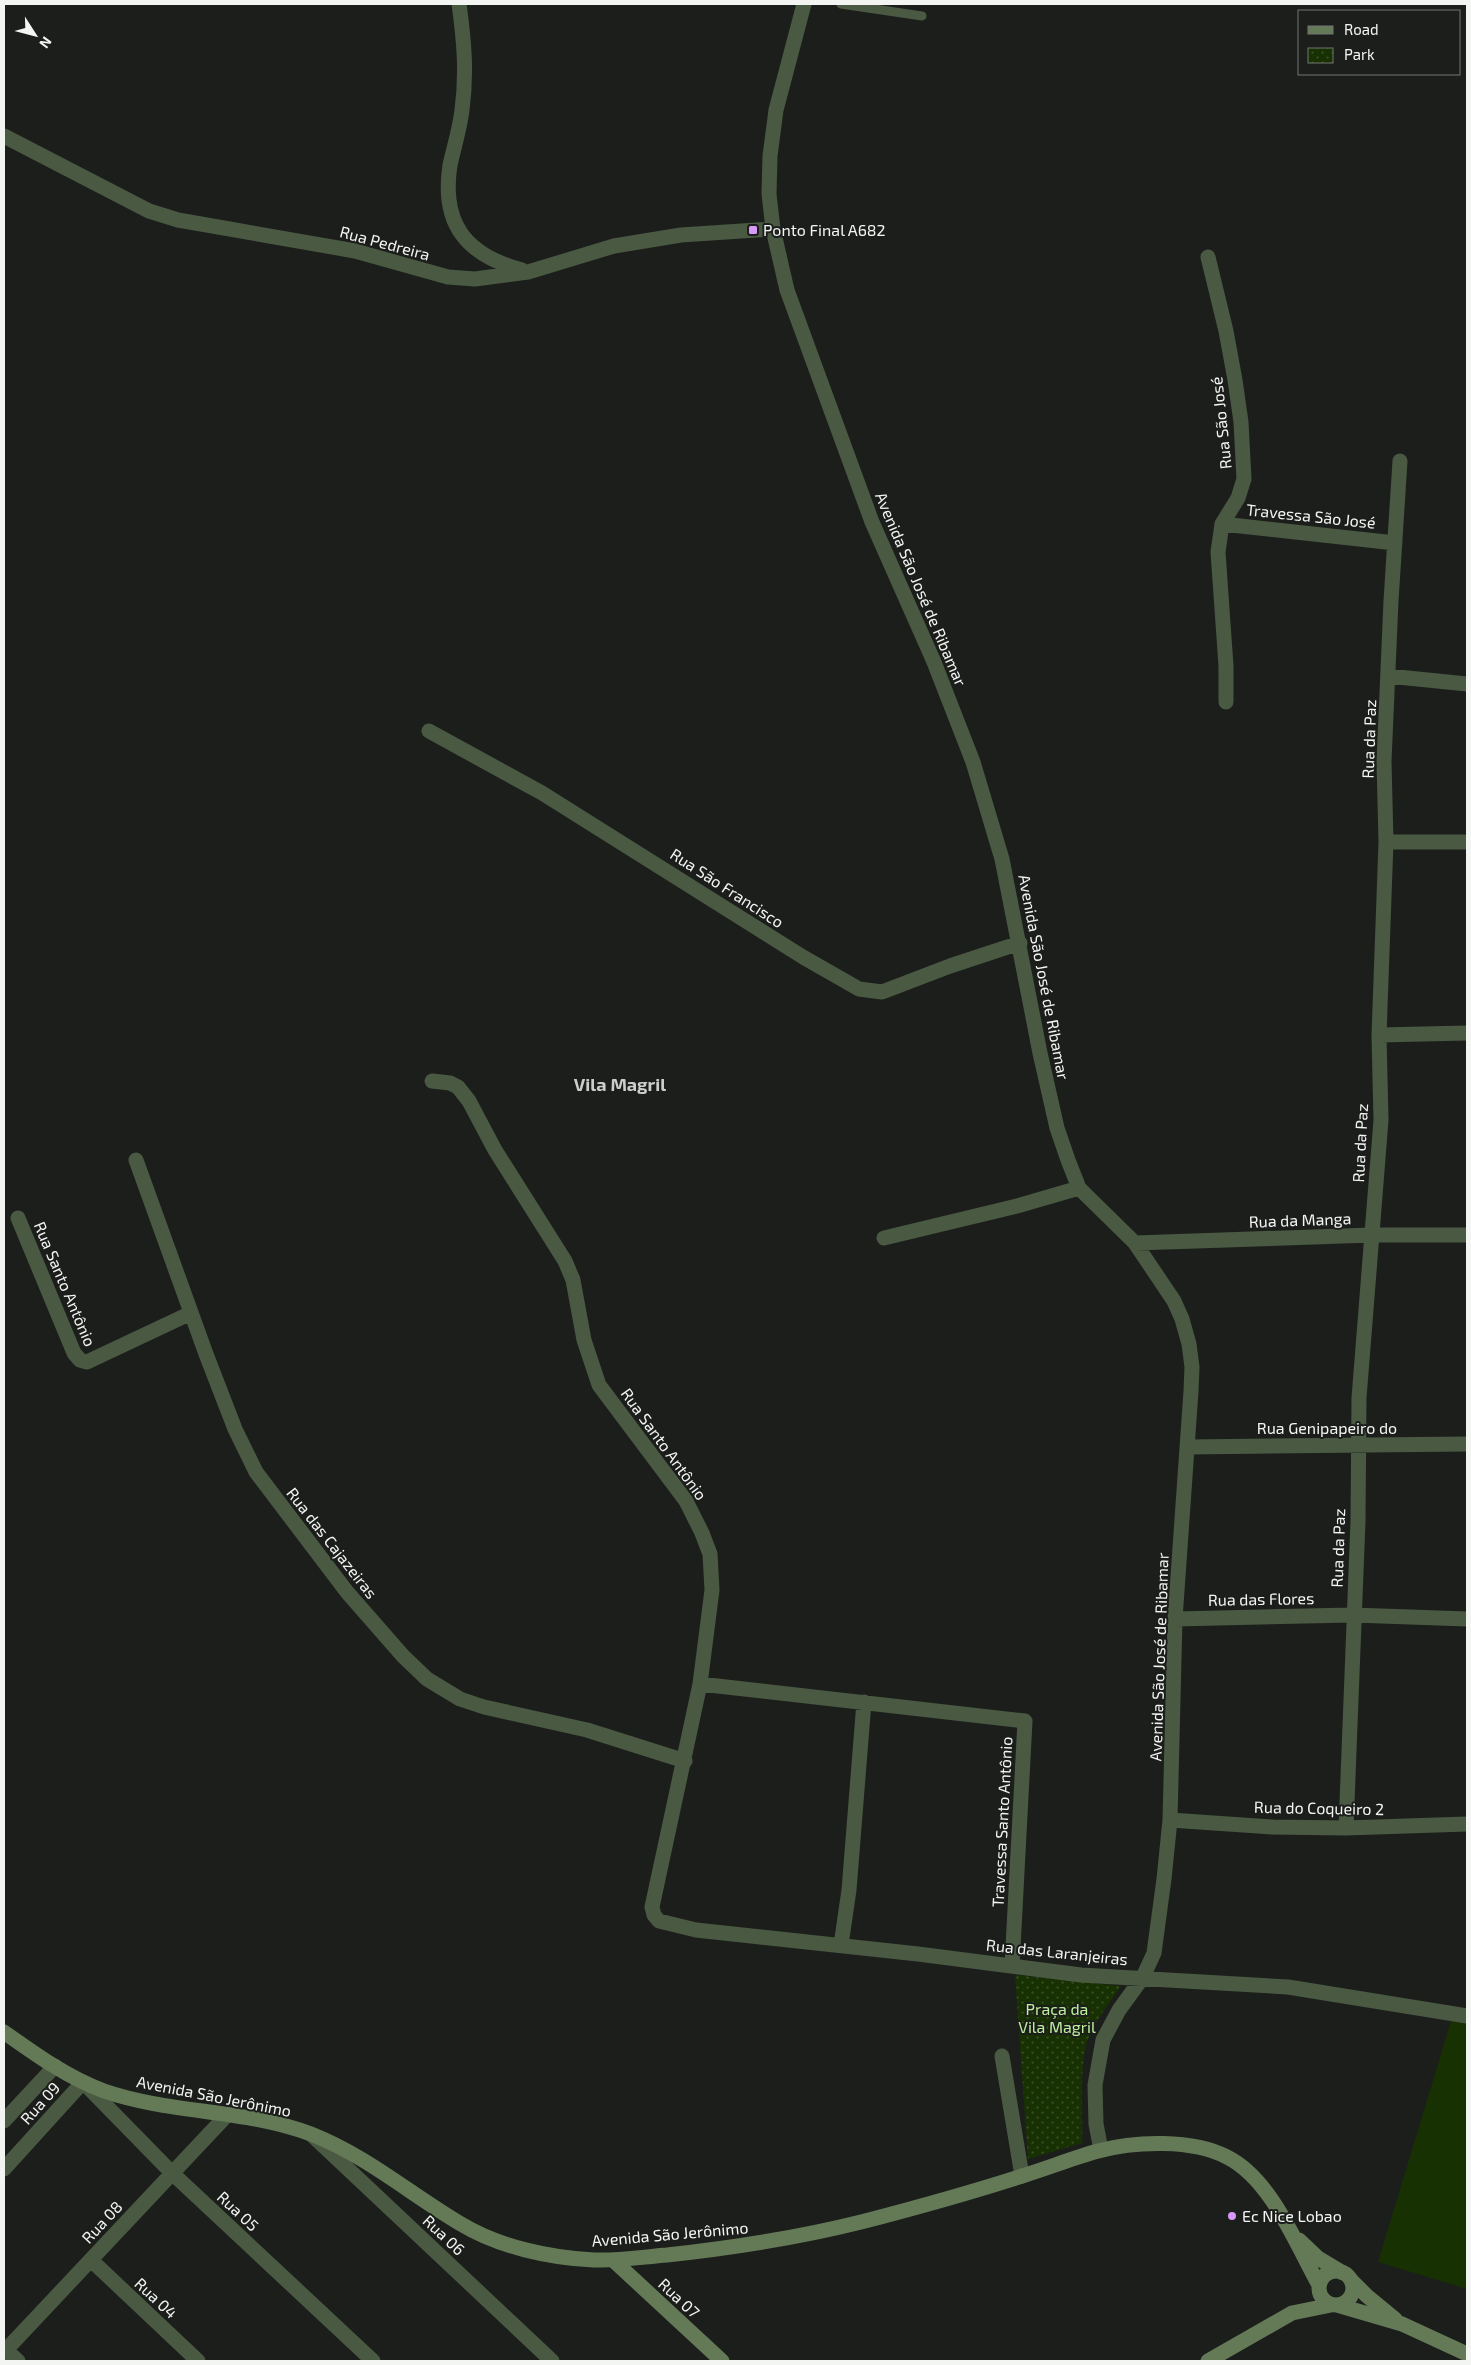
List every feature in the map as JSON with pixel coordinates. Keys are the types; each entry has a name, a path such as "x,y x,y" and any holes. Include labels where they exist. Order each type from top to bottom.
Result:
{"main road":[{"name":"Avenida São Jerônimo","path":"4,2032 83,2082 122,2096 283,2125 312,2134 371,2164 463,2225 496,2241 570,2258 613,2260 723,2249 793,2237 861,2222 1022,2176 1102,2150 1181,2143 1208,2149 1228,2157 1245,2168 1267,2192 1319,2287 1322,2299 1334,2305 1402,2324 1467,2354"},
{"name":"Avenida São Jerônimo","path":"1285,2224 1309,2250 1347,2276 1367,2296 1402,2324"},
{"name":"Rua 07","path":"613,2260 722,2361"},
{"path":"1208,2361 1269,2324 1319,2287 1327,2274 1338,2271 1347,2276 1353,2291 1348,2301 1304,2309 1269,2324"}],"street":[{"path":"459,4 466,59 465,86 462,112 450,166 449,209 457,228 470,246 501,264 528,272"},
{"name":"Avenida São José de Ribamar","path":"804,4 776,110 771,147 769,194 772,229 787,290 872,522 934,662 973,762 1002,858 1040,1053 1057,1128 1079,1188 1135,1244 1174,1301 1182,1319 1189,1344 1192,1367 1175,1619 1170,1820 1154,1953 1143,1977 1119,2010 1103,2040 1095,2085 1096,2124 1102,2150"},
{"name":"Rua Pedreira","path":"4,136 149,211 178,220 355,251 448,277 475,280 528,272 558,261 623,245 681,235 772,229"},
{"name":"Rua São José","path":"1208,257 1226,331 1241,422 1244,479 1238,498 1222,524 1218,552 1226,666 1226,702"},
{"name":"Rua da Paz","path":"1346,1828 1358,1521 1359,1398 1381,1120 1379,1035 1386,842 1384,761 1400,461"},
{"name":"Travessa São José","path":"1222,524 1396,542"},
{"path":"1388,676 1467,684"},
{"name":"Rua São Francisco","path":"429,731 542,793 803,958 859,989 882,992 950,966 1020,943"},
{"path":"1386,842 1467,842"},
{"path":"1379,1035 1467,1033"},
{"name":"Rua Santo Antônio","path":"432,1081 450,1083 458,1087 469,1102 495,1150 565,1261 573,1280 584,1340 599,1385 686,1500 710,1554 712,1590 700,1684 685,1761 652,1907"},
{"name":"Rua das Cajazeiras","path":"136,1160 235,1429 256,1472 347,1592 403,1656 427,1679 460,1699 484,1707 587,1730 685,1761"},
{"path":"884,1238 1017,1206 1079,1188"},
{"name":"Rua Santo Antônio","path":"18,1218 74,1353 80,1360 88,1362 191,1313"},
{"name":"Rua da Manga","path":"1135,1244 1372,1235 1467,1235"},
{"name":"Rua Genipapeiro do","path":"1187,1446 1467,1444"},
{"name":"Rua das Flores","path":"1175,1619 1353,1615 1467,1619"},
{"name":"Travessa Santo Antônio","path":"700,1684 1025,1721 1012,1966"},
{"path":"841,1945 849,1890 864,1702"},
{"name":"Rua do Coqueiro 2","path":"1170,1820 1273,1827 1346,1828 1467,1824"},
{"name":"Rua das Laranjeiras","path":"652,1907 654,1915 659,1921 696,1930 841,1945 1081,1975 1288,1986 1467,2016"},
{"path":"1002,2056 1022,2176"},
{"name":"Rua 09","path":"4,2121 55,2066"},
{"name":"Rua 09","path":"4,2168 83,2082"},
{"name":"Rua 05","path":"83,2082 172,2173 373,2361"},
{"name":"Rua 08","path":"5,2351 227,2115"},
{"name":"Rua 06","path":"312,2134 552,2361"},
{"name":"Rua 04","path":"91,2260 198,2361"},
{"path":"5,2351 18,2361"}],"lane":[{"path":"841,4 922,16"}],"green space":[{"name":"Praça da Vila Magril","path":"1015,1975 1121,1986 1098,2020 1087,2042 1082,2078 1082,2143 1028,2159"},
{"path":"1452,2018 1467,2022 1467,2289 1378,2262"}],"place":[{"name":"Ponto Final A682","path":"753,230"},
{"name":"Ec Nice Lobao","path":"1232,2216"}],"district":[{"name":"Vila Magril","path":"620,1085"}]}
